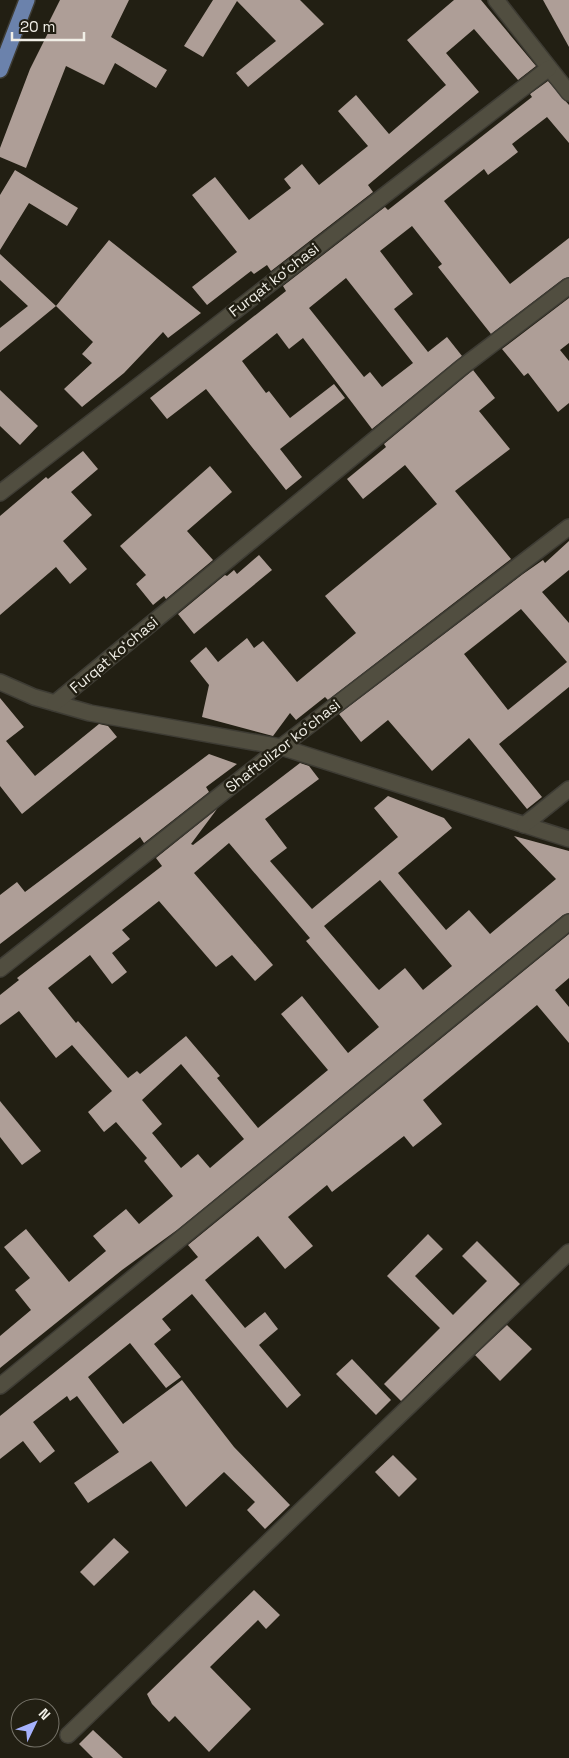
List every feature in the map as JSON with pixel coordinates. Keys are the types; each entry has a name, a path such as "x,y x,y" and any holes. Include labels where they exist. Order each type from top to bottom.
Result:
{"main road":[{"path":"0,70 27,0"}],"street":[{"path":"496,0 569,93"},
{"name":"Furqat koʻchasi","path":"0,493 549,68"},
{"name":"Furqat koʻchasi","path":"55,703 461,368 569,286"},
{"name":"Shaftolizor koʻchasi","path":"0,969 281,747 569,527"},
{"path":"0,682 55,703 90,713 281,747 569,839"},
{"path":"524,825 569,789"},
{"path":"0,1386 569,922"},
{"path":"68,1735 569,1252"}],"building":[{"path":"60,0 129,0 111,37 167,70 156,88 115,63 104,85 66,66 26,168 0,157 0,148 30,69 51,27 47,26"},
{"path":"213,0 300,0 324,24 248,87 236,73 276,41 237,1 203,57 184,46"},
{"path":"454,0 481,0 536,66 518,80 474,29 446,53 479,92 368,185 373,192 271,271 267,265 254,274 251,271 207,305 192,287 237,252 192,195 215,177 249,220 291,188 284,179 302,164 319,185 368,146 338,111 356,95 389,134 446,85 407,40"},
{"path":"543,0 569,0 569,47"},
{"path":"548,81 569,105 569,143 547,117 512,144 518,152 488,175 484,169 444,201 510,284 569,238 569,277 563,279 491,334 438,267 442,264 412,226 380,251 413,294 394,309 428,352 447,337 462,356 372,429 303,338 289,349 277,333 242,361 266,393 269,391 290,418 334,384 345,398 280,449 302,477 286,490 206,389 167,419 150,398 286,291 283,286 385,207 388,210 532,97 530,94","holes":["346,278 413,363 382,387 370,372 364,377 309,308"]},
{"path":"15,170 78,208 67,226 29,203 0,250 0,195"},
{"path":"109,240 201,313 168,338 163,332 124,373 82,407 64,389 92,363 82,354 93,342 56,306"},
{"path":"0,254 56,306 0,352 0,328 28,306 0,280"},
{"path":"569,298 569,343 560,350 569,361 569,403 558,412 528,373 524,376 502,349"},
{"path":"473,370 495,398 479,411 510,449 455,491 511,559 328,700 325,697 296,720 290,713 273,736 202,717 209,685 190,661 206,647 218,662 247,638 254,648 263,641 297,682 356,633 325,596 437,504 405,465 363,499 347,479 386,447 384,444"},
{"path":"0,390 38,426 20,445 0,426"},
{"path":"83,451 98,469 71,492 92,515 63,541 87,569 70,584 56,567 0,615 0,516 46,477 48,479"},
{"path":"210,466 232,492 187,531 213,560 166,599 164,596 153,605 136,584 146,575 120,546"},
{"path":"569,541 569,570 542,592 569,623 569,687 499,744 542,797 527,809 469,738 432,771 388,720 361,742 339,714 523,574 543,560 545,563","holes":["521,609 567,662 508,710 464,654"]},
{"path":"259,555 272,570 194,634 178,614 225,575 227,576 234,570 237,574"},
{"path":"0,698 24,727 6,741 35,776 99,724 108,726 117,737 22,814 0,786"},
{"path":"209,754 237,764 206,787 209,792 144,843 140,837 0,944 0,895 17,882 25,892"},
{"path":"300,763 309,766 319,779 265,819 287,848 270,861 312,909 398,837 374,808 388,796 444,818 452,828 398,873 446,930 469,910 490,934 556,879 514,836 569,851 569,913 563,915 177,1230 122,1270 0,1368 0,1336 31,1310 15,1290 30,1278 4,1247 26,1229 69,1282 106,1251 93,1236 126,1209 139,1224 173,1196 144,1161 147,1158 116,1122 104,1132 88,1112 112,1091 72,1045 56,1058 19,1011 0,1025 0,995 19,980 17,978 162,866 156,858 217,809 191,844 193,845","holes":["229,843 310,938 306,941 379,1027 348,1053 302,996 281,1014 328,1070 258,1128 217,1078 220,1076 186,1036 140,1074 137,1071 128,1078 78,1021 76,1023 48,988 90,955 112,984 127,972 112,953 130,939 122,930 159,901 216,967 232,955 255,981 273,965 194,873","380,880 452,966 423,990 405,968 379,990 324,926","181,1064 244,1139 210,1168 198,1154 181,1168 152,1133 162,1124 142,1100"]},
{"path":"569,934 569,978 555,990 569,1007 569,1043 537,1005 423,1100 442,1124 413,1147 404,1136 332,1192 327,1185 288,1217 313,1246 285,1269 258,1236 205,1280 245,1328 265,1312 278,1329 259,1345 301,1395 287,1408 192,1294 162,1319 171,1330 154,1344 181,1377 166,1388 130,1343 88,1377 123,1424 182,1380 234,1447 290,1505 265,1529 247,1510 255,1502 224,1472 186,1507 151,1461 88,1503 74,1483 119,1452 77,1396 70,1401 67,1396 33,1422 55,1451 40,1463 23,1441 0,1459 0,1416 198,1257 188,1245"},
{"path":"0,1101 41,1151 22,1165 0,1137"},
{"path":"428,1234 443,1249 415,1276 453,1315 487,1281 462,1256 477,1241 520,1284 401,1401 384,1384 440,1328 387,1276"},
{"path":"507,1325 532,1349 500,1381 475,1355"},
{"path":"352,1359 391,1400 376,1415 336,1374"},
{"path":"393,1455 417,1479 399,1497 375,1472"},
{"path":"114,1538 129,1552 94,1586 80,1572"},
{"path":"254,1590 280,1615 266,1629 258,1620 210,1667 251,1709 209,1752 175,1716 169,1722 152,1704 147,1694"},
{"path":"93,1730 123,1758 93,1758 79,1744"}]}
